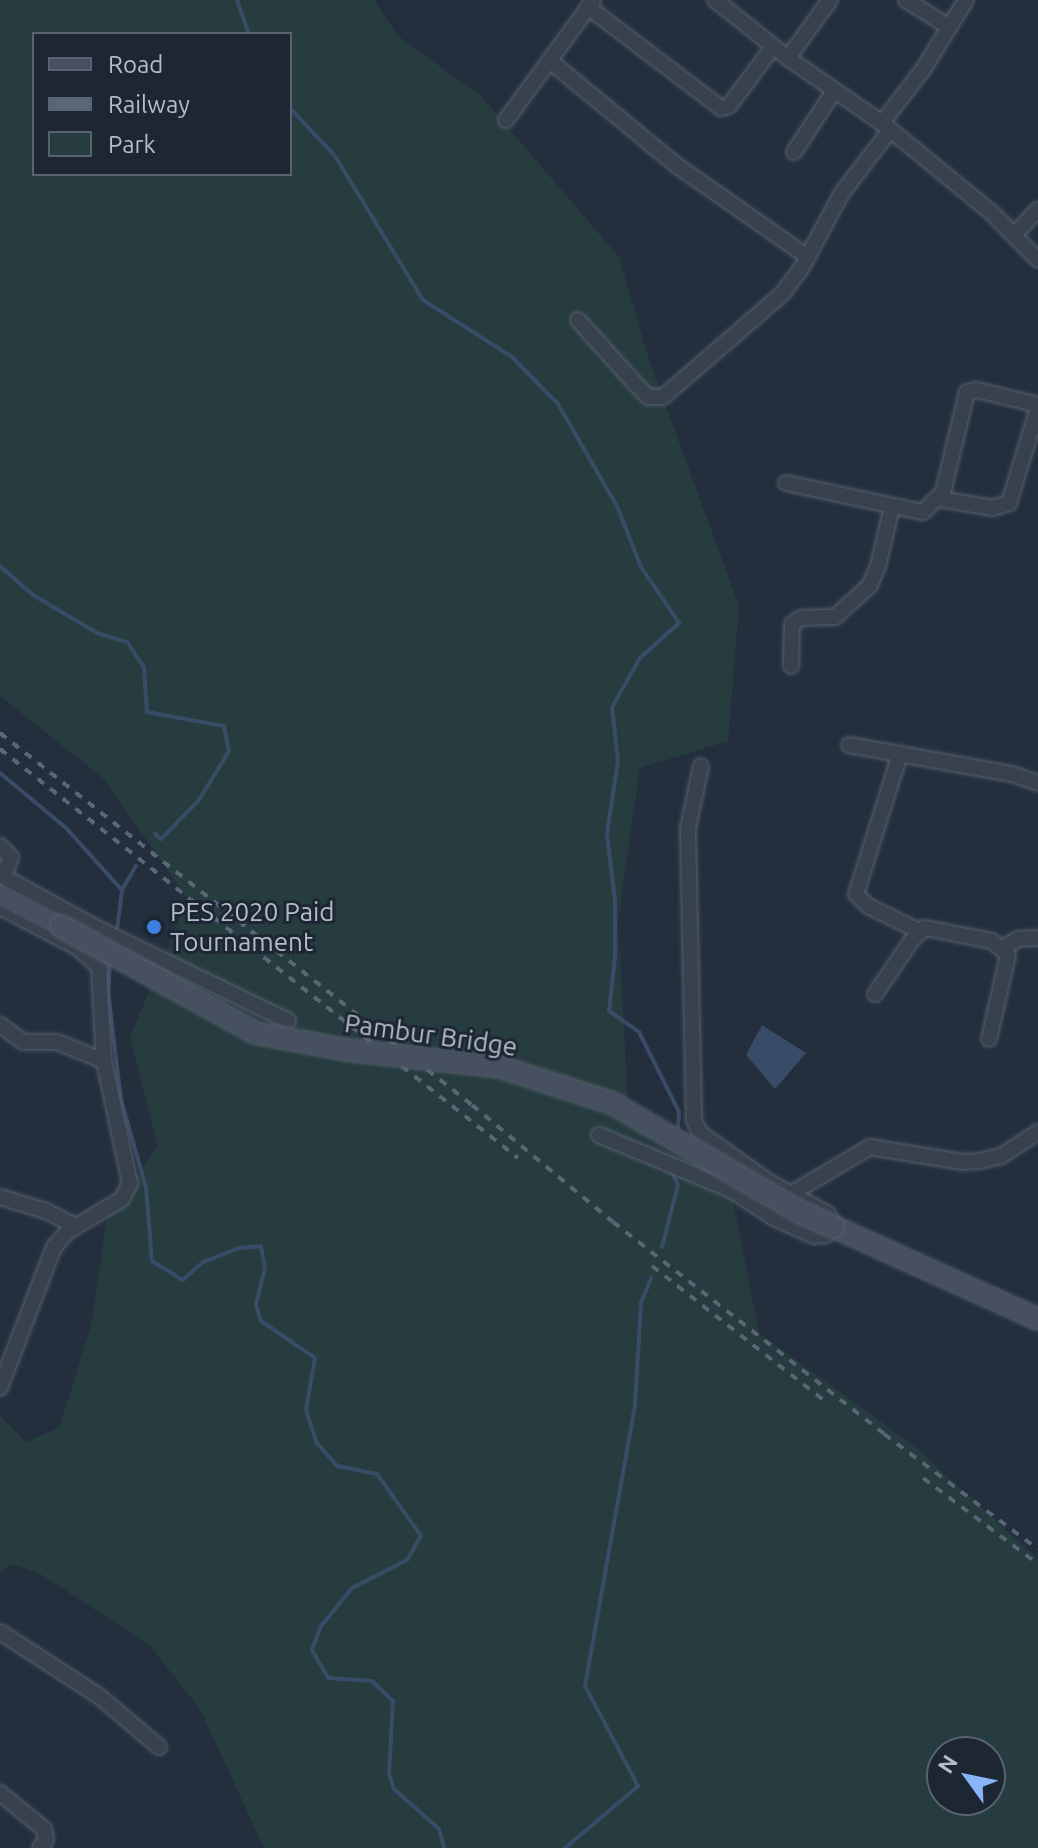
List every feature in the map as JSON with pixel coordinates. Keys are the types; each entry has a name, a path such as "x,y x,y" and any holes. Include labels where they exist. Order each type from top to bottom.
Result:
{"main road":[{"name":"Pambur Bridge","path":"1,882 61,926 256,1033 347,1050 500,1067 612,1103 798,1211 1038,1319"}],"street":[{"path":"788,58 830,0"},
{"path":"906,0 949,27"},
{"path":"578,320 642,391 649,397 663,397 782,294 808,257 842,193 966,0"},
{"path":"506,120 591,3 721,108 729,106 773,47"},
{"path":"724,3 773,47 886,127 993,214 1038,260"},
{"path":"550,61 676,165 808,257"},
{"path":"794,152 834,91"},
{"path":"1014,235 1038,209"},
{"path":"786,483 923,512 940,499 967,392 977,390 1038,406 1009,503 992,508 940,499"},
{"path":"791,666 792,624 801,618 835,617 870,585 878,566 892,507"},
{"path":"849,745 1012,774 1038,783"},
{"path":"900,754 856,894 868,906 919,931 942,929 992,941 1003,948 1008,955 1008,965 989,1039"},
{"path":"599,1135 731,1190 774,1218 814,1236 826,1235 834,1227 828,1214 789,1195 700,1133 694,1120 688,828 701,766"},
{"path":"0,846 11,857 1,882 288,1021"},
{"path":"0,907 77,947 96,962 104,1061 130,1188 112,1207 75,1226 54,1247 0,1388"},
{"path":"875,994 919,931"},
{"path":"1003,948 1018,939 1038,938"},
{"path":"0,1025 23,1042 57,1042 104,1061"},
{"path":"789,1195 870,1147 963,1162 980,1161 1001,1156 1038,1132"},
{"path":"0,1197 46,1211 75,1226"},
{"path":"0,1632 99,1696 159,1747"},
{"path":"0,1793 44,1829 46,1840 40,1848"}],"green space":[{"path":"0,0 374,0 398,36 481,96 619,257 649,360 739,606 728,741 640,768 618,921 628,1105 724,1155 759,1333 912,1444 1038,1559 1038,1848 264,1848 200,1709 150,1646 39,1573 11,1564 0,1573 0,1416 26,1442 59,1428 91,1326 107,1218 158,1146 130,1037 188,899 103,778 0,696"}],"water":[{"path":"762,1025 806,1053 775,1089 746,1055"}],"waterway":[{"path":"237,0 248,32"},
{"path":"292,110 335,156 423,300 512,357 558,404 617,506 641,567 679,623 640,658 612,707 618,761 607,834 615,901 615,957 609,1011 639,1032 679,1112 678,1127"},
{"path":"0,566 33,595 97,633 127,642 144,667 147,712 224,726 229,751 199,800 161,839 155,834"},
{"path":"0,773 66,828 122,890"},
{"path":"117,930 122,890 136,866"},
{"path":"110,964 108,991 121,1100 146,1187 152,1261 183,1280 203,1262 240,1248 261,1246 265,1268 256,1305 261,1321 315,1358 306,1410 317,1443 337,1466 377,1474 421,1536 407,1560 352,1588 321,1626 312,1650 328,1678 372,1681 393,1701 389,1773 394,1789 439,1829 444,1848"},
{"path":"662,1247 678,1185 671,1170"},
{"path":"565,1848 638,1786 585,1686 635,1404 641,1303 651,1278"}],"railway":[{"path":"0,733 472,1105 613,1222 884,1434 1038,1549"},
{"path":"0,749 518,1158"},
{"path":"652,1266 822,1399"},
{"path":"923,1478 1038,1564"}],"place":[{"name":"PES 2020 Paid Tournament","path":"154,927"}]}
